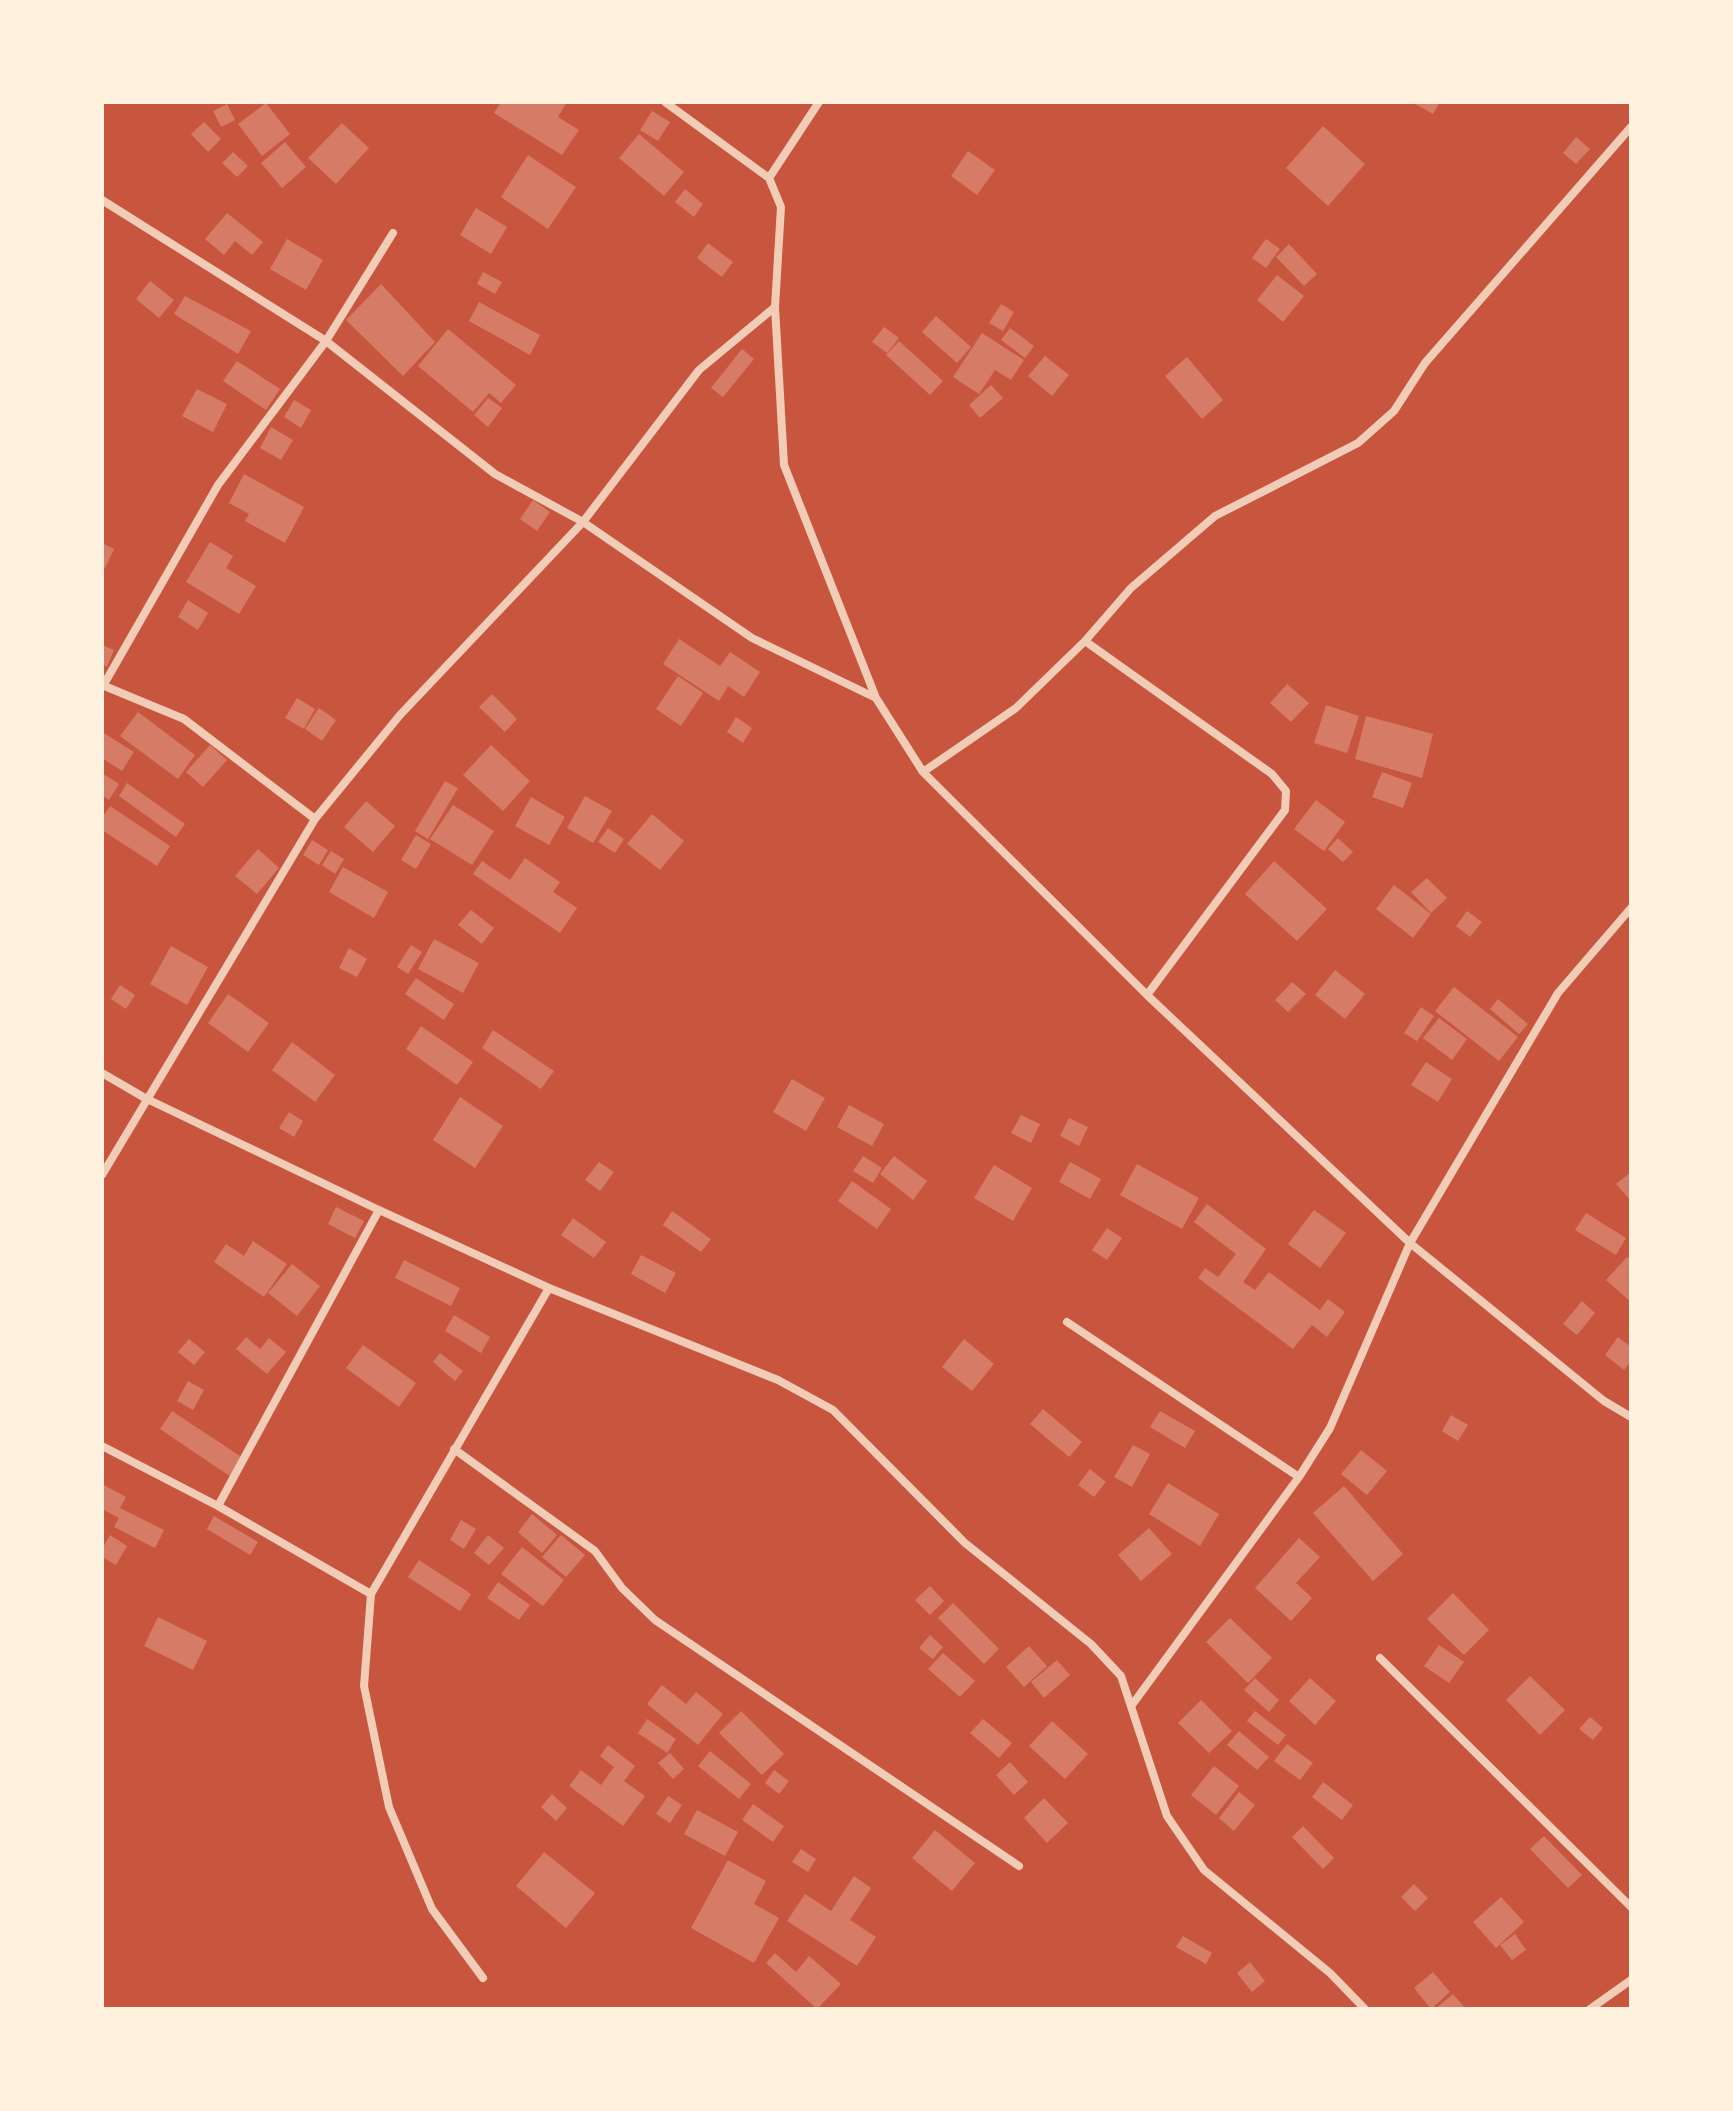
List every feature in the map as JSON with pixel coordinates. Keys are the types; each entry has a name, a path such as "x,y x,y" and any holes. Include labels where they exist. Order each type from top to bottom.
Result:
{"street":[{"path":"665,102 769,178 781,207 775,307 784,465 876,698 923,772 1147,995 1410,1243 1604,1401 1631,1417"},
{"path":"769,178 819,102"},
{"path":"923,772 1016,708 1085,641 1131,588 1215,516 1358,443 1394,411 1425,363 1631,127"},
{"path":"102,200 326,341 495,474 583,522 752,638 876,698"},
{"path":"315,819 184,719 102,686 218,485 326,341 393,233"},
{"path":"102,1175 145,1098 315,819 400,715 583,522 699,370 775,307"},
{"path":"1085,641 1272,774 1286,791 1285,810 1147,995"},
{"path":"1132,1705 1299,1477 1330,1428 1410,1243 1558,993 1631,908"},
{"path":"102,1073 145,1098 379,1210 549,1288 778,1380 833,1410 965,1543 1091,1644 1121,1676 1167,1816 1204,1870 1330,1973 1365,2009"},
{"path":"218,1506 379,1210"},
{"path":"483,1978 432,1909 389,1807 364,1686 371,1594 549,1288"},
{"path":"1067,1322 1299,1477"},
{"path":"102,1446 218,1506 371,1594"},
{"path":"454,1449 595,1551 622,1588 655,1620 1019,1866"},
{"path":"1380,1658 1631,1907"},
{"path":"1590,2009 1606,2005 1631,1980"},
{"path":"1606,2005 1614,2009"}],"building":[{"path":"501,102 567,102 558,117 579,130 562,155 494,113"},
{"path":"1412,102 1440,102 1433,114"},
{"path":"266,103 290,134 262,156 238,124"},
{"path":"227,104 235,120 221,127 213,111"},
{"path":"652,111 670,122 658,141 640,130"},
{"path":"204,122 221,139 208,152 191,134"},
{"path":"342,123 369,148 336,184 308,158"},
{"path":"1323,126 1365,164 1328,206 1286,168"},
{"path":"639,134 684,172 664,196 619,158"},
{"path":"1576,137 1590,149 1576,164 1563,153"},
{"path":"285,142 306,167 282,188 261,163"},
{"path":"968,151 995,170 977,195 951,176"},
{"path":"233,152 248,166 237,177 222,163"},
{"path":"528,155 576,187 548,229 501,197"},
{"path":"685,189 703,204 694,217 675,202"},
{"path":"476,208 507,227 491,254 460,235"},
{"path":"227,213 263,242 252,255 235,241 224,255 205,239"},
{"path":"287,239 323,260 306,290 270,269"},
{"path":"1266,239 1280,249 1266,268 1252,258"},
{"path":"708,243 733,262 722,277 697,258"},
{"path":"1289,244 1317,274 1304,286 1276,257"},
{"path":"483,272 502,282 495,294 477,284"},
{"path":"1277,275 1304,296 1283,322 1257,300"},
{"path":"150,281 174,300 159,318 136,299"},
{"path":"381,284 435,342 403,376 346,320"},
{"path":"185,296 251,331 238,354 174,314"},
{"path":"479,302 540,335 530,355 469,321"},
{"path":"1001,304 1014,312 1003,331 989,323"},
{"path":"936,316 971,347 957,363 922,332"},
{"path":"884,327 899,338 887,353 872,342"},
{"path":"1010,328 1034,346 1025,358 1001,340"},
{"path":"448,329 516,385 501,403 489,393 473,412 418,366"},
{"path":"982,333 1024,360 1011,380 995,370 979,394 953,377"},
{"path":"899,341 943,381 930,395 886,355"},
{"path":"742,349 754,359 723,397 711,388"},
{"path":"1045,356 1069,375 1052,396 1028,376"},
{"path":"1187,357 1223,400 1202,419 1165,376"},
{"path":"237,361 280,389 266,410 223,381"},
{"path":"991,385 1003,398 980,418 969,405"},
{"path":"197,389 227,404 213,432 182,416"},
{"path":"488,398 502,408 488,427 474,415"},
{"path":"294,400 311,410 301,428 284,417"},
{"path":"271,427 293,440 281,460 260,448"},
{"path":"244,474 304,507 285,543 245,521 249,514 229,503"},
{"path":"533,500 550,512 537,531 520,519"},
{"path":"210,542 233,556 226,568 256,586 239,614 186,582"},
{"path":"102,543 114,549 105,568 102,566"},
{"path":"188,600 208,613 198,630 178,617"},
{"path":"679,639 720,666 730,652 760,672 744,697 728,686 719,701 663,664"},
{"path":"102,645 114,650 107,667 102,664"},
{"path":"678,676 703,693 681,726 656,709"},
{"path":"1287,684 1309,703 1291,722 1270,703"},
{"path":"492,694 517,719 505,732 479,707"},
{"path":"297,698 315,709 304,729 285,718"},
{"path":"1326,705 1359,716 1347,753 1314,743"},
{"path":"319,708 336,720 322,741 305,729"},
{"path":"138,712 195,755 178,779 120,736"},
{"path":"1366,716 1433,734 1422,778 1355,759"},
{"path":"736,717 752,728 743,743 727,732"},
{"path":"102,732 134,752 122,771 102,758"},
{"path":"210,745 227,760 203,787 186,772"},
{"path":"491,745 530,781 503,811 463,775"},
{"path":"1382,772 1412,783 1403,808 1372,797"},
{"path":"102,773 119,784 109,800 102,795"},
{"path":"445,781 458,788 428,839 415,831"},
{"path":"127,783 185,824 176,837 119,796"},
{"path":"585,796 612,811 593,843 567,828"},
{"path":"531,797 565,817 549,845 515,826"},
{"path":"1316,800 1345,822 1324,851 1294,829"},
{"path":"366,801 395,826 373,852 344,827"},
{"path":"453,805 494,831 472,865 430,839"},
{"path":"110,806 170,846 157,866 102,830 102,818"},
{"path":"652,814 684,841 660,870 627,844"},
{"path":"608,828 624,839 615,853 598,842"},
{"path":"416,835 431,844 416,869 401,860"},
{"path":"1338,838 1353,852 1343,862 1328,849"},
{"path":"312,840 328,850 319,865 303,855"},
{"path":"258,849 279,868 257,894 235,876"},
{"path":"331,851 344,859 335,874 322,865"},
{"path":"525,858 560,882 553,892 577,908 560,933 473,874 482,861 510,880"},
{"path":"1274,861 1327,909 1297,941 1245,894"},
{"path":"343,867 388,892 374,918 329,892"},
{"path":"1427,878 1447,898 1431,913 1411,892"},
{"path":"1394,885 1431,914 1413,938 1376,909"},
{"path":"471,910 494,928 482,944 458,925"},
{"path":"1467,911 1482,922 1470,937 1456,926"},
{"path":"434,939 479,963 463,993 418,969"},
{"path":"411,945 422,952 408,974 397,967"},
{"path":"171,946 208,967 187,1005 150,984"},
{"path":"349,948 367,959 357,977 339,968"},
{"path":"1335,970 1365,994 1345,1019 1315,995"},
{"path":"416,978 454,1004 444,1020 405,994"},
{"path":"1292,982 1306,994 1288,1012 1275,1000"},
{"path":"120,985 135,995 126,1009 111,999"},
{"path":"1454,987 1518,1037 1499,1061 1435,1011"},
{"path":"228,994 269,1023 248,1052 208,1023"},
{"path":"1498,999 1528,1024 1519,1034 1490,1009"},
{"path":"1421,1007 1434,1016 1417,1041 1404,1033"},
{"path":"1439,1018 1467,1039 1452,1060 1423,1038"},
{"path":"421,1026 473,1062 457,1085 406,1049"},
{"path":"493,1030 554,1071 541,1089 482,1048"},
{"path":"292,1042 335,1075 315,1102 272,1070"},
{"path":"1426,1062 1452,1079 1438,1102 1411,1085"},
{"path":"792,1079 825,1098 806,1131 773,1112"},
{"path":"460,1097 503,1126 475,1168 433,1140"},
{"path":"849,1105 884,1124 872,1146 837,1127"},
{"path":"289,1112 303,1121 294,1137 279,1128"},
{"path":"1021,1115 1040,1124 1031,1143 1011,1133"},
{"path":"1069,1118 1088,1127 1079,1146 1060,1136"},
{"path":"863,1156 882,1168 873,1183 853,1171"},
{"path":"894,1156 927,1181 913,1200 880,1174"},
{"path":"599,1162 614,1172 600,1191 585,1180"},
{"path":"1070,1162 1101,1179 1090,1199 1059,1182"},
{"path":"1137,1164 1199,1198 1182,1229 1120,1195"},
{"path":"994,1165 1032,1188 1013,1221 974,1198"},
{"path":"1631,1172 1631,1201 1616,1184"},
{"path":"852,1181 891,1209 877,1229 838,1201"},
{"path":"1207,1204 1266,1249 1243,1282 1255,1290 1269,1272 1320,1310 1328,1299 1345,1312 1327,1337 1312,1325 1293,1349 1198,1278 1205,1268 1218,1277 1236,1254 1194,1222"},
{"path":"336,1207 364,1221 355,1238 328,1224"},
{"path":"1314,1210 1346,1233 1320,1268 1288,1244"},
{"path":"672,1211 711,1239 701,1252 663,1225"},
{"path":"1586,1213 1626,1238 1616,1255 1575,1230"},
{"path":"573,1218 606,1242 594,1258 561,1235"},
{"path":"1107,1228 1122,1238 1107,1260 1092,1250"},
{"path":"253,1241 287,1264 264,1297 214,1262 226,1244 244,1256"},
{"path":"641,1255 676,1273 665,1293 631,1274"},
{"path":"1627,1257 1631,1260 1631,1302 1606,1280"},
{"path":"404,1260 460,1288 451,1306 395,1278"},
{"path":"292,1264 320,1286 297,1316 268,1293"},
{"path":"1582,1301 1595,1313 1577,1335 1563,1324"},
{"path":"454,1315 490,1337 481,1353 445,1331"},
{"path":"246,1337 260,1349 269,1338 286,1352 267,1374 236,1349"},
{"path":"1618,1337 1631,1347 1631,1361 1624,1370 1605,1355"},
{"path":"189,1339 205,1352 194,1365 178,1352"},
{"path":"964,1339 994,1364 972,1391 942,1367"},
{"path":"363,1345 416,1383 399,1407 346,1368"},
{"path":"440,1353 463,1371 455,1381 433,1362"},
{"path":"188,1381 204,1390 193,1410 177,1401"},
{"path":"1043,1409 1082,1442 1069,1457 1030,1424"},
{"path":"172,1411 243,1458 231,1477 160,1429"},
{"path":"1160,1411 1195,1431 1185,1448 1150,1427"},
{"path":"1451,1415 1468,1425 1458,1441 1442,1431"},
{"path":"1133,1445 1150,1454 1132,1487 1114,1477"},
{"path":"1361,1450 1387,1471 1367,1495 1341,1474"},
{"path":"1090,1469 1106,1482 1094,1497 1078,1485"},
{"path":"1168,1483 1219,1514 1200,1546 1149,1514"},
{"path":"102,1484 126,1497 120,1508 164,1530 155,1548 114,1527 119,1518 102,1509"},
{"path":"1344,1486 1403,1554 1373,1581 1313,1513"},
{"path":"532,1514 557,1535 542,1553 518,1532"},
{"path":"214,1516 258,1542 250,1555 207,1529"},
{"path":"461,1520 476,1529 464,1549 450,1540"},
{"path":"1149,1528 1172,1554 1141,1581 1118,1555"},
{"path":"110,1535 127,1546 116,1565 102,1557 102,1549"},
{"path":"488,1535 504,1548 489,1565 474,1553"},
{"path":"561,1535 585,1555 566,1577 542,1557"},
{"path":"1299,1538 1320,1557 1296,1583 1312,1598 1291,1621 1255,1588"},
{"path":"522,1547 564,1580 543,1606 501,1574"},
{"path":"419,1560 471,1594 460,1611 408,1577"},
{"path":"498,1582 530,1605 519,1620 487,1598"},
{"path":"930,1586 944,1601 930,1615 915,1600"},
{"path":"1453,1593 1489,1630 1464,1655 1427,1619"},
{"path":"953,1603 999,1649 984,1664 938,1618"},
{"path":"158,1617 207,1641 193,1670 144,1646"},
{"path":"1230,1618 1272,1658 1248,1683 1206,1642"},
{"path":"930,1635 943,1647 933,1659 919,1648"},
{"path":"1439,1645 1464,1662 1449,1683 1424,1666"},
{"path":"1029,1646 1047,1666 1024,1687 1006,1667"},
{"path":"943,1653 975,1681 960,1697 928,1669"},
{"path":"1057,1660 1070,1675 1044,1698 1031,1682"},
{"path":"1530,1676 1565,1710 1540,1735 1506,1700"},
{"path":"1255,1678 1279,1700 1269,1712 1244,1690"},
{"path":"1310,1678 1336,1701 1315,1725 1289,1701"},
{"path":"662,1685 686,1704 696,1692 723,1714 698,1745 647,1704"},
{"path":"1201,1700 1232,1731 1209,1753 1178,1723"},
{"path":"741,1711 784,1754 762,1775 719,1733"},
{"path":"1255,1711 1286,1735 1278,1745 1247,1721"},
{"path":"1590,1717 1603,1728 1593,1740 1579,1729"},
{"path":"647,1719 676,1739 667,1753 638,1733"},
{"path":"983,1719 1012,1743 999,1758 970,1733"},
{"path":"1052,1721 1088,1754 1065,1779 1029,1746"},
{"path":"1239,1731 1269,1757 1257,1770 1227,1745"},
{"path":"1287,1744 1313,1763 1300,1780 1274,1761"},
{"path":"608,1745 635,1766 624,1781 645,1796 623,1826 569,1786 581,1770 601,1785 614,1767 600,1756"},
{"path":"710,1751 751,1784 739,1799 698,1766"},
{"path":"670,1753 684,1769 673,1779 658,1763"},
{"path":"1010,1762 1028,1782 1014,1795 996,1775"},
{"path":"1214,1766 1239,1786 1216,1815 1191,1795"},
{"path":"774,1770 789,1781 779,1794 765,1783"},
{"path":"1323,1782 1353,1805 1342,1820 1312,1797"},
{"path":"1239,1792 1255,1805 1234,1831 1219,1818"},
{"path":"552,1794 567,1808 556,1821 541,1807"},
{"path":"668,1796 682,1805 670,1823 656,1814"},
{"path":"1044,1798 1068,1823 1047,1843 1024,1818"},
{"path":"753,1804 784,1826 773,1842 742,1820"},
{"path":"697,1810 738,1832 725,1856 684,1834"},
{"path":"1303,1826 1334,1858 1323,1869 1292,1837"},
{"path":"935,1830 975,1863 952,1891 912,1858"},
{"path":"1544,1836 1582,1875 1568,1888 1530,1849"},
{"path":"801,1849 816,1859 808,1872 792,1862"},
{"path":"544,1852 595,1893 566,1928 516,1886"},
{"path":"728,1860 766,1881 754,1904 779,1918 754,1963 691,1928"},
{"path":"854,1876 871,1888 850,1920 876,1937 857,1966 787,1921 805,1894 831,1911"},
{"path":"1414,1884 1428,1898 1415,1911 1401,1897"},
{"path":"1501,1897 1524,1922 1496,1948 1473,1922"},
{"path":"1515,1934 1526,1950 1512,1960 1500,1945"},
{"path":"1183,1936 1212,1953 1206,1964 1176,1947"},
{"path":"775,1953 796,1972 809,1956 841,1984 817,2009 766,1963"},
{"path":"1250,1962 1265,1981 1252,1992 1237,1973"},
{"path":"1433,1972 1450,1992 1431,2009 1414,1988"},
{"path":"1453,1994 1466,2009 1435,2009"}]}
